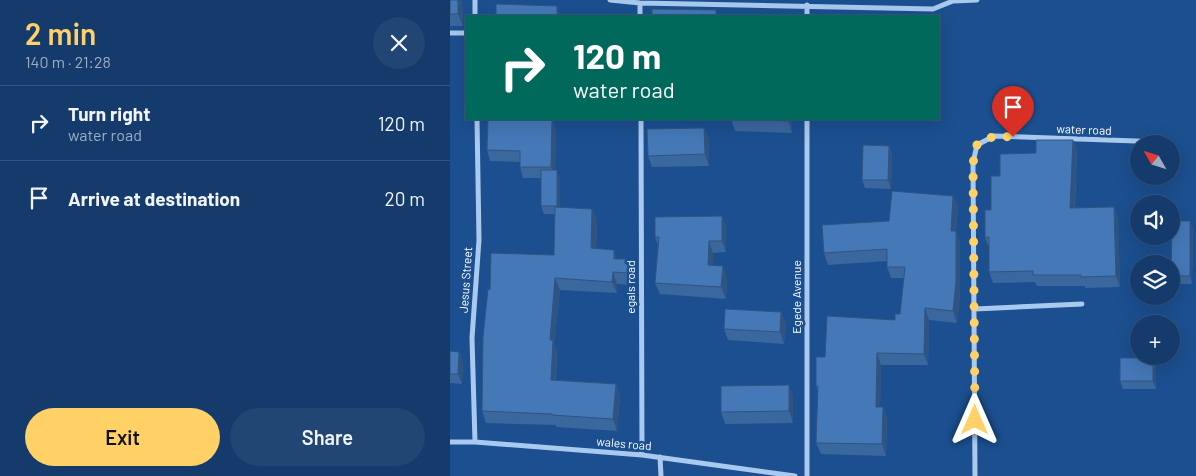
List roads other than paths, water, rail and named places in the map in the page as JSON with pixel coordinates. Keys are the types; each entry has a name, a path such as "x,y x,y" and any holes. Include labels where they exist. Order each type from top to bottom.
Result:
{"street":[{"path":"475,0 476,15"},
{"path":"610,0 640,3 933,9 953,1 977,0"},
{"path":"640,3 640,15"},
{"path":"807,5 807,15"},
{"path":"450,33 465,33"},
{"name":"Jesus Street","path":"475,442 472,338 479,240 477,120"},
{"name":"egals road","path":"641,120 642,455"},
{"name":"Egede Avenue","path":"807,120 807,476"},
{"name":"water road","path":"975,476 973,163 977,145 994,136 1130,141"},
{"path":"975,310 1082,304"},
{"name":"wales road","path":"450,442 475,442 642,455 794,476"},
{"path":"660,458 661,476"}]}
